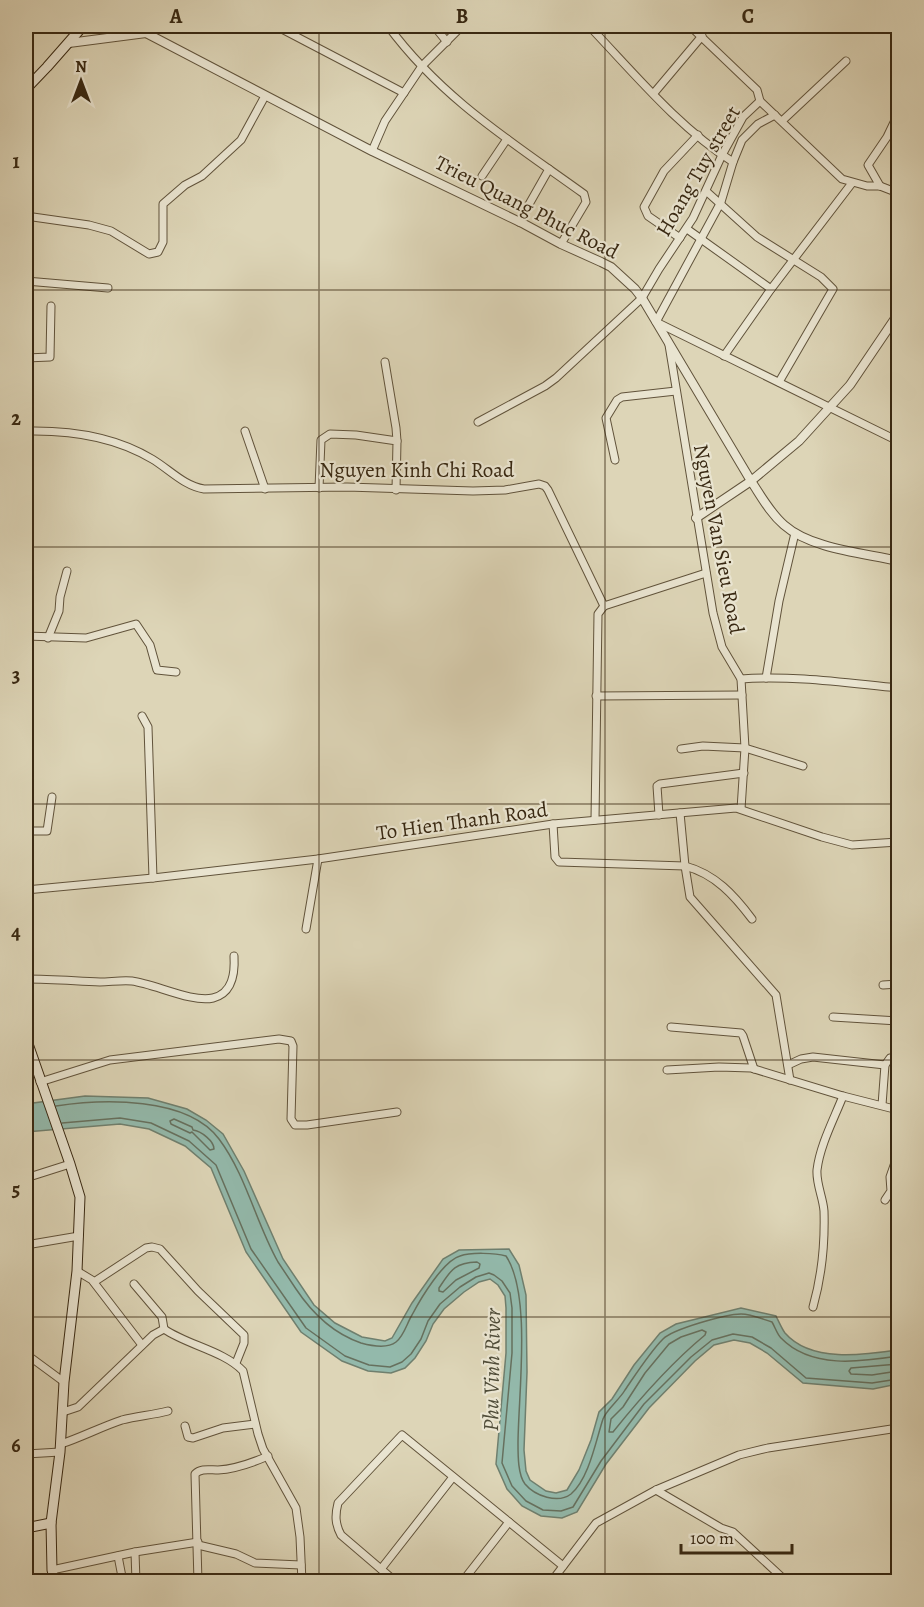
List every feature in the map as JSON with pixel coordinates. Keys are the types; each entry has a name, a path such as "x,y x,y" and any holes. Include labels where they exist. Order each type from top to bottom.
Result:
{"main road":[{"path":"26,89 83,26"},
{"path":"26,1038 80,1197 77,1271 51,1523 52,1570 56,1581"},
{"path":"28,1527 51,1523"}],"street":[{"path":"276,26 404,93"},
{"path":"388,26 454,99 484,124 584,194 586,202 561,244"},
{"path":"434,26 447,42"},
{"path":"372,150 385,121 422,66 462,26"},
{"path":"592,26 654,93 698,135 733,162"},
{"path":"690,26 757,90 760,101 842,179 852,183 880,186 898,193"},
{"path":"69,43 143,29"},
{"name":"Trieu Quang Phuc Road","path":"143,29 265,96 611,267 642,298 751,481 768,508 785,526 807,540 898,561"},
{"path":"654,93 702,36"},
{"path":"782,121 846,61"},
{"path":"26,216 89,225 111,231 148,254 158,252 163,242 164,204 185,184 202,176 242,140 265,96"},
{"name":"Hoang Tuy street","path":"478,422 556,378 642,298 687,229 743,117 760,101"},
{"path":"880,186 868,165 887,137 898,114"},
{"path":"775,115 758,124 742,140 721,202 656,322 898,441"},
{"path":"680,238 648,216 644,207 664,171 698,135"},
{"path":"482,176 507,139"},
{"path":"519,222 549,169"},
{"path":"724,357 771,289 852,183"},
{"path":"706,191 721,202 757,237 821,277 833,289 779,382"},
{"path":"687,229 771,289"},
{"path":"26,281 108,288"},
{"path":"26,358 50,357 51,306"},
{"path":"696,518 751,481 799,441 850,385 898,314"},
{"name":"Nguyen Van Sieu Road","path":"668,343 713,613 722,647 741,679 745,748 741,809"},
{"path":"385,362 396,428 396,490"},
{"path":"615,460 606,418 617,400 633,394 676,391"},
{"name":"Nguyen Kinh Chi Road","path":"26,431 55,431 104,439 145,455 197,488 473,491 505,490 539,484 545,486 604,606"},
{"path":"245,431 265,489"},
{"path":"319,488 320,444 326,435 356,435 397,441"},
{"path":"766,678 779,601 795,533"},
{"path":"48,638 59,611 67,571"},
{"path":"595,820 598,614 604,606 706,573"},
{"path":"26,636 92,637 136,624 150,645 157,669 176,672"},
{"path":"741,679 820,680 898,688"},
{"path":"596,696 742,695"},
{"path":"142,716 148,727 153,878"},
{"path":"681,748 703,746 745,748 803,766"},
{"path":"659,814 657,786 660,784 744,773"},
{"path":"26,831 47,831 52,797"},
{"name":"To Hien Thanh Road","path":"26,890 318,859 595,820 736,808 852,845 898,842"},
{"path":"681,813 685,866 692,901 776,995 790,1080"},
{"path":"552,825 555,857 559,862 685,866 702,872 728,890 752,919"},
{"path":"306,929 318,859"},
{"path":"26,979 130,981 177,993 211,998 223,993 233,979 234,956"},
{"path":"883,985 898,984"},
{"path":"833,1017 898,1021"},
{"path":"671,1027 741,1033 744,1036 754,1069"},
{"path":"40,1082 110,1060 279,1039 291,1041 293,1046 291,1119 296,1125 397,1112"},
{"path":"788,1065 813,1057 885,1065"},
{"path":"882,1105 885,1065 890,1058 898,1057"},
{"path":"667,1070 719,1067 754,1069 898,1110"},
{"path":"813,1307 823,1257 824,1211 817,1171 820,1156 843,1096"},
{"path":"885,1200 891,1191 890,1177 898,1154"},
{"path":"26,1178 70,1164"},
{"path":"26,1245 79,1236"},
{"path":"94,1282 146,1248 160,1249 198,1291 244,1335 244,1343 236,1363"},
{"path":"77,1271 94,1282 142,1345"},
{"path":"134,1284 162,1317 164,1329 184,1341 236,1363 243,1371 263,1449 296,1508 302,1581"},
{"path":"63,1412 78,1407 153,1335 164,1329"},
{"path":"26,1354 64,1382"},
{"path":"26,1454 60,1448 123,1420 168,1411"},
{"path":"185,1426 189,1437 193,1438 223,1428 255,1424"},
{"path":"551,1581 596,1523 656,1490 739,1455 768,1448 898,1428"},
{"path":"396,1581 342,1535 337,1526 335,1513 338,1503 402,1435 563,1566"},
{"path":"198,1581 194,1478 197,1472 230,1469 268,1456"},
{"path":"381,1569 453,1477"},
{"path":"656,1490 721,1528 733,1532 787,1581"},
{"path":"26,1511 28,1527"},
{"path":"462,1581 509,1522"},
{"path":"52,1570 135,1552 198,1543 236,1554 255,1563 301,1565"},
{"path":"135,1552 136,1581"},
{"path":"118,1556 123,1581"}],"water":[{"path":"85,1096 148,1098 187,1109 206,1120 223,1134 244,1171 283,1259 314,1305 335,1323 362,1337 385,1341 392,1338 412,1303 443,1259 459,1250 509,1249 519,1265 526,1295 527,1372 524,1450 526,1471 530,1480 546,1491 556,1493 567,1490 579,1470 599,1412 612,1399 634,1365 660,1333 676,1324 741,1308 776,1316 785,1333 796,1343 823,1353 854,1355 898,1350 898,1384 873,1389 803,1383 767,1353 750,1343 734,1340 714,1345 649,1408 606,1464 577,1512 562,1518 541,1516 522,1506 507,1489 496,1464 506,1353 505,1296 498,1285 490,1279 479,1282 444,1309 433,1324 415,1358 405,1368 391,1373 368,1371 342,1361 301,1332 246,1252 211,1168 185,1146 149,1129 120,1124 26,1132 26,1104"}],"water label":[{"name":"Phu Vinh River","path":"492,1370"}]}
